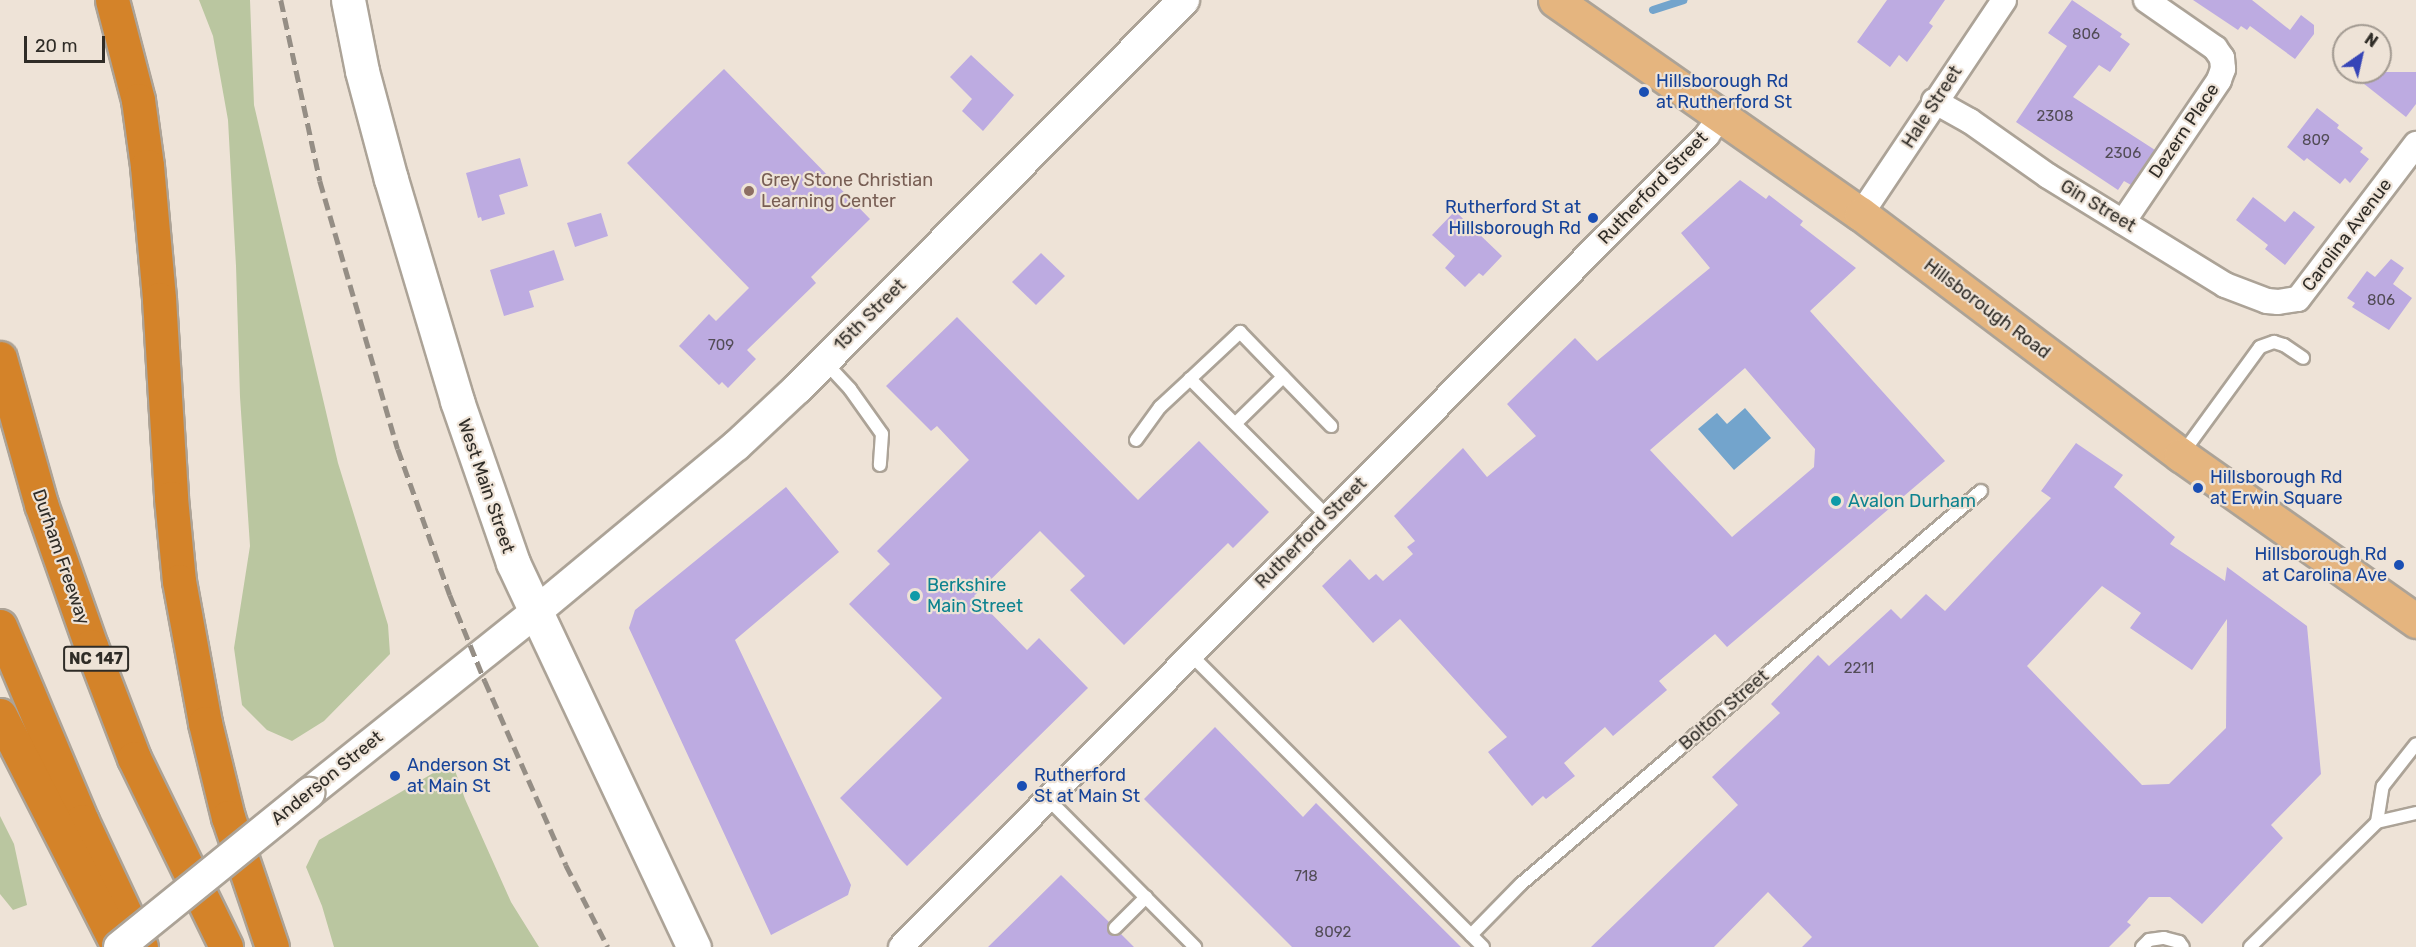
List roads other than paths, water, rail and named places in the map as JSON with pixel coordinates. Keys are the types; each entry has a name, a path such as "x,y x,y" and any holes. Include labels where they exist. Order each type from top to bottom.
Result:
{"highway":[{"path":"112,0 138,100 147,166 179,581 205,723 228,817 272,947"},
{"name":"Durham Freeway","path":"0,358 42,504 91,646 134,758 226,947"},
{"path":"0,626 82,821 141,947"},
{"path":"0,716 107,929 119,947"}],"main road":[{"name":"West Main Street","path":"348,0 362,71 390,179 457,401 513,563 617,788 694,947"},
{"name":"Hillsborough Road","path":"1555,0 1720,118 1861,214 2181,454 2416,621"}],"street":[{"name":"15th Street","path":"537,611 736,446 825,361 1184,0"},
{"name":"Hale Street","path":"1861,214 1934,101 2004,0"},
{"name":"Dezern Place","path":"2123,222 2219,80 2223,69 2222,58 2215,48 2146,0"},
{"name":"Gin Street","path":"1934,101 1970,121 2048,176 2224,285 2267,301"},
{"name":"Rutherford Street","path":"901,947 1707,135 1720,118"},
{"name":"Carolina Avenue","path":"2267,301 2288,302 2298,299 2416,144"},
{"name":"Anderson Street","path":"119,947 537,611"}],"lane":[{"path":"1137,440 1160,407 1240,332 1331,426"},
{"path":"2181,454 2260,347 2274,342 2303,358"},
{"path":"825,361 850,390 882,434 880,465"},
{"path":"1236,423 1284,377"},
{"path":"1190,379 1327,516"},
{"name":"Bolton Street","path":"1471,935 1521,884 1981,491"},
{"path":"1191,655 1483,947"},
{"path":"2377,822 2383,786 2416,744"},
{"path":"1048,799 1195,947"},
{"path":"2250,947 2377,822 2416,813"},
{"path":"1115,928 1146,897"},
{"path":"2142,947 2149,940 2164,938 2179,942 2184,947"}],"water":[{"path":"1745,408 1771,438 1734,470 1698,429 1717,413 1727,424"}],"waterway":[{"path":"1653,10 1683,0"}],"railway":[{"path":"281,0 320,181 398,449 450,595 485,681 566,865 608,947"}],"place":[{"name":"Hillsborough Rd at Rutherford St","path":"1644,92"},
{"name":"Grey Stone Christian Learning Center","path":"749,191"},
{"name":"Rutherford St at Hillsborough Rd","path":"1593,218"},
{"name":"Hillsborough Rd at Erwin Square","path":"2198,488"},
{"name":"Avalon Durham","path":"1836,501"},
{"name":"Hillsborough Rd at Carolina Ave","path":"2399,565"},
{"name":"Berkshire Main Street","path":"915,596"},
{"name":"Anderson St at Main St","path":"395,776"},
{"name":"Rutherford St at Main St","path":"1022,786"}]}
